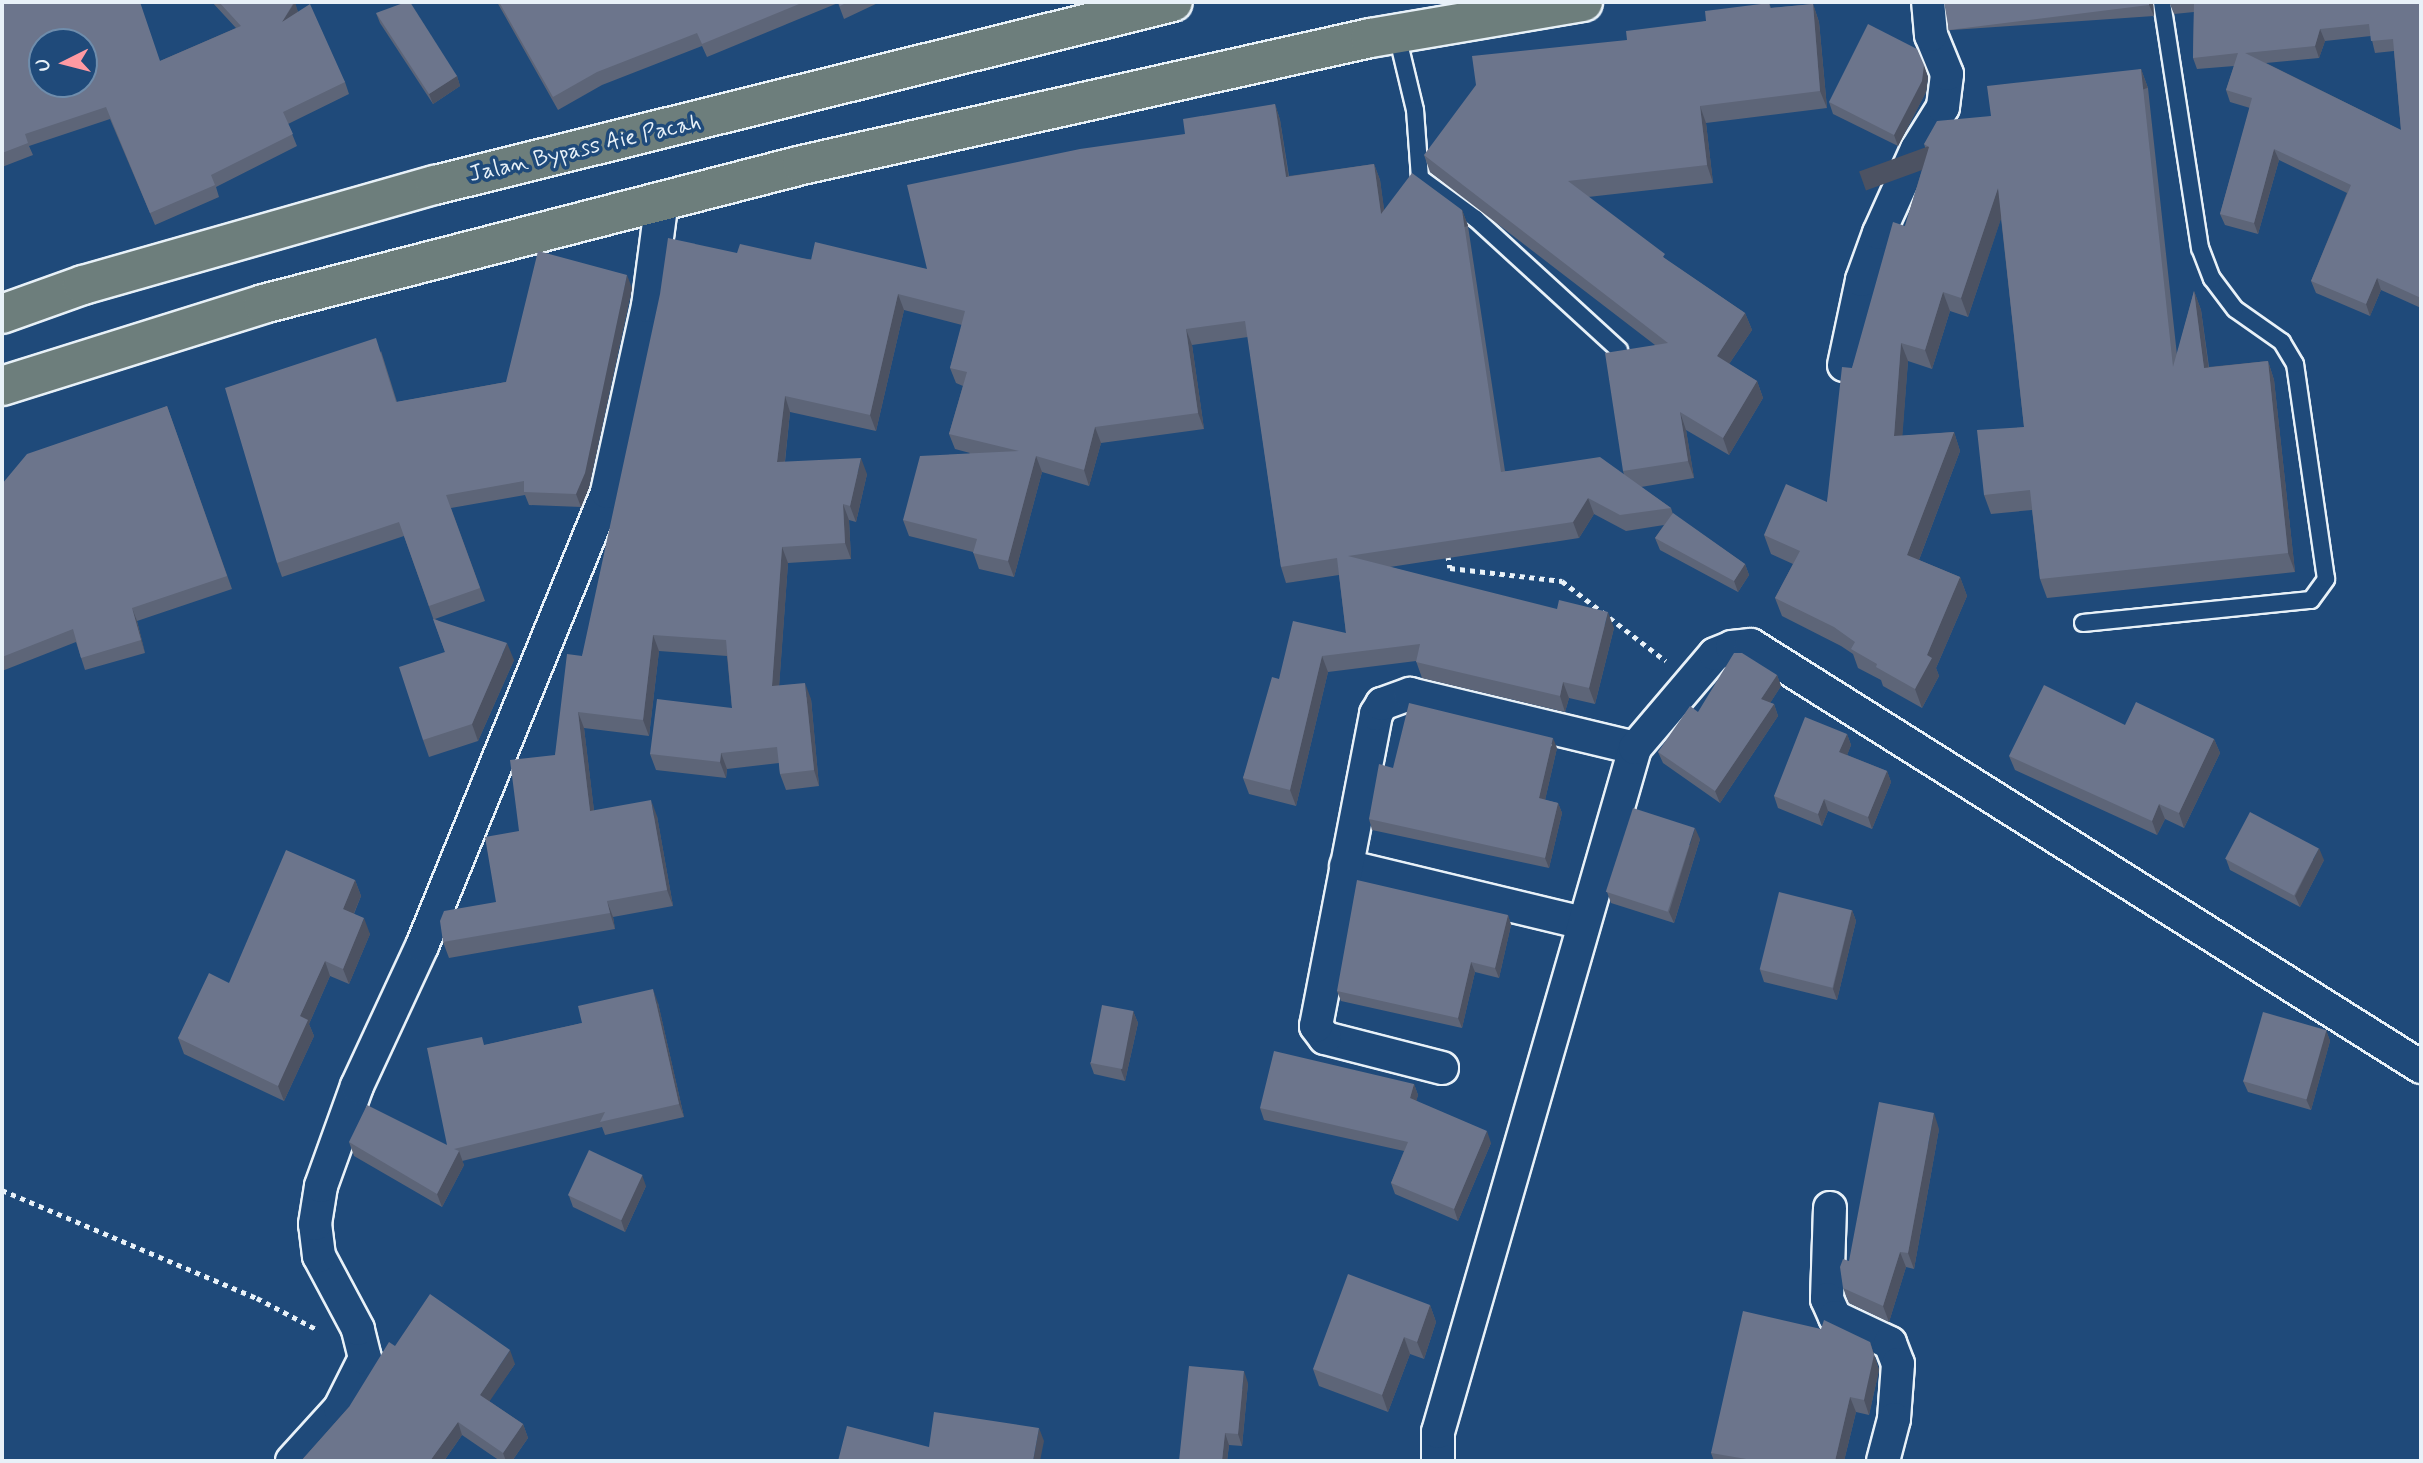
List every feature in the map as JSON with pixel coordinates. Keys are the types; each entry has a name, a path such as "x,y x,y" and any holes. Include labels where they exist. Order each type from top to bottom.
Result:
{"highway":[{"path":"2,386 263,304 802,165 1518,8 1583,2"},
{"name":"Jalan Bypass Aie Pacah","path":"2,314 83,285 435,185 1159,3"}],"street":[{"path":"1844,365 1863,280 1879,233 1917,149 1943,107 1947,74 1931,35 1928,2"},
{"path":"292,1461 340,1408 365,1358 358,1329 319,1256 315,1224 321,1186 357,1086 438,908 607,492 648,306 662,200"},
{"path":"1438,1461 1438,1432 1635,748 1715,654 1751,645 2421,1067"},
{"path":"1442,1068 1325,1038 1316,1026 1376,714 1397,696 1410,694 1635,748"},
{"path":"1346,866 1583,923"},
{"path":"1830,1208 1827,1299 1836,1317 1890,1343 1898,1364 1894,1419 1883,1461"}],"lane":[{"path":"2084,623 2311,600 2326,579 2295,364 2282,342 2235,309 2212,279 2200,248 2162,2"},
{"path":"1396,35 1415,110 1420,178 1476,219 1619,350"}],"path":[{"path":"1446,541 1450,568 1562,581 1691,680"},
{"path":"2,1190 257,1298 365,1358"}],"building":[{"path":"2,2 140,2 160,61 241,26 219,2 294,2 282,22 310,4 345,82 283,112 293,134 211,175 215,185 150,213 106,107 25,134 28,143 2,153"},
{"path":"410,2 457,76 429,94 376,13"},
{"path":"499,2 804,2 702,44 697,33 597,72 553,97"},
{"path":"1944,2 2149,2 2149,5 1949,30"},
{"path":"2194,2 2421,2 2421,298 2377,278 2366,304 2311,281 2351,185 2274,149 2254,223 2220,214 2252,98 2226,90 2238,53 2193,58","holes":["2369,24 2371,41 2393,39 2401,130 2245,53 2315,46 2320,29"]},
{"path":"1769,3 1770,8 1813,4 1820,91 1700,106 1707,165 1568,181 1665,254 1663,257 1745,313 1717,356 1757,381 1723,438 1680,412 1688,461 1623,471 1605,353 1668,343 1424,155 1476,85 1472,56 1627,40 1626,31 1706,21 1705,11"},
{"path":"1868,24 1917,49 1924,65 1922,81 1894,135 1829,102"},
{"path":"2141,69 2173,367 2194,291 2204,368 2268,361 2288,553 2040,579 2030,490 1984,495 1977,430 2024,427 1998,188 1961,298 1943,292 1925,350 1901,343 1894,436 1954,432 1907,555 1960,577 1927,655 1932,658 1915,689 1851,649 1855,642 1834,627 1775,598 1800,551 1764,535 1786,484 1827,502 1842,367 1852,368 1893,222 1905,226 1929,147 1924,144 1937,121 1991,116 1987,86"},
{"path":"1275,104 1286,177 1374,164 1381,214 1412,173 1462,210 1501,472 1600,457 1671,508 1620,515 1588,498 1573,522 1348,556 1557,609 1559,600 1608,612 1589,688 1563,682 1560,696 1416,662 1420,644 1322,656 1290,790 1243,778 1272,677 1279,679 1293,621 1346,633 1337,558 1281,567 1245,321 1186,329 1198,413 1095,427 1084,470 1036,456 1008,561 973,553 977,539 903,520 920,456 1019,451 949,434 967,372 950,368 965,311 898,294 870,415 785,396 777,462 861,458 850,506 843,504 845,543 782,547 772,686 805,683 814,770 780,774 777,747 721,753 720,762 650,754 657,699 732,708 726,640 653,635 643,720 578,712 590,811 651,800 667,890 607,901 610,913 443,942 440,921 444,911 496,902 485,837 519,831 510,760 555,755 567,654 582,656 660,294 668,238 737,253 740,244 811,260 815,242 927,269 907,185 1080,149 1185,134 1183,119"},
{"path":"538,251 627,275 585,473 576,494 524,492 524,481 446,495 480,588 429,606 399,522 277,563 225,388 376,338 396,402 506,382"},
{"path":"167,406 227,576 132,608 141,640 81,658 73,629 2,657 2,484 27,454"},
{"path":"1673,513 1745,564 1734,581 1655,538"},
{"path":"433,619 507,643 472,724 423,740 399,667 445,652"},
{"path":"1734,653 1742,653 1777,675 1761,699 1774,704 1715,791 1658,752 1690,706 1698,712"},
{"path":"2044,685 2125,725 2136,702 2214,739 2179,813 2159,804 2152,821 2009,756"},
{"path":"1409,703 1553,738 1539,798 1558,803 1545,858 1369,819 1379,764 1393,768"},
{"path":"1805,717 1847,734 1839,752 1887,771 1868,817 1824,799 1818,814 1774,796"},
{"path":"1633,808 1695,828 1668,912 1606,892"},
{"path":"2250,812 2319,849 2294,895 2225,859"},
{"path":"286,850 355,880 343,909 364,918 343,969 325,961 300,1016 308,1020 278,1086 178,1038 209,973 229,983"},
{"path":"1357,880 1508,915 1495,968 1471,962 1458,1018 1337,991"},
{"path":"1779,892 1852,910 1832,988 1760,970"},
{"path":"653,989 679,1104 600,1122 605,1112 454,1149 459,1151 437,1194 349,1142 367,1105 447,1145 427,1048 482,1037 484,1045 582,1023 578,1006"},
{"path":"1102,1005 1133,1011 1122,1069 1091,1063"},
{"path":"2263,1012 2326,1030 2307,1099 2243,1081"},
{"path":"1274,1051 1414,1084 1410,1098 1487,1131 1454,1209 1391,1183 1408,1142 1260,1108"},
{"path":"1879,1102 1934,1113 1908,1253 1900,1252 1883,1306 1843,1288 1840,1267 1843,1259 1849,1261"},
{"path":"589,1150 642,1175 621,1220 568,1195"},
{"path":"1348,1274 1430,1305 1417,1342 1404,1337 1382,1395 1313,1369"},
{"path":"430,1294 510,1350 480,1395 523,1424 503,1453 458,1422 430,1461 301,1461 349,1407 389,1342 395,1346"},
{"path":"1743,1311 1821,1329 1824,1320 1870,1342 1874,1355 1864,1400 1850,1397 1835,1461 1758,1461 1711,1453"},
{"path":"1189,1366 1244,1371 1238,1434 1225,1433 1222,1461 1179,1461"},
{"path":"934,1412 1039,1428 1033,1461 838,1461 847,1426 929,1447"}]}
